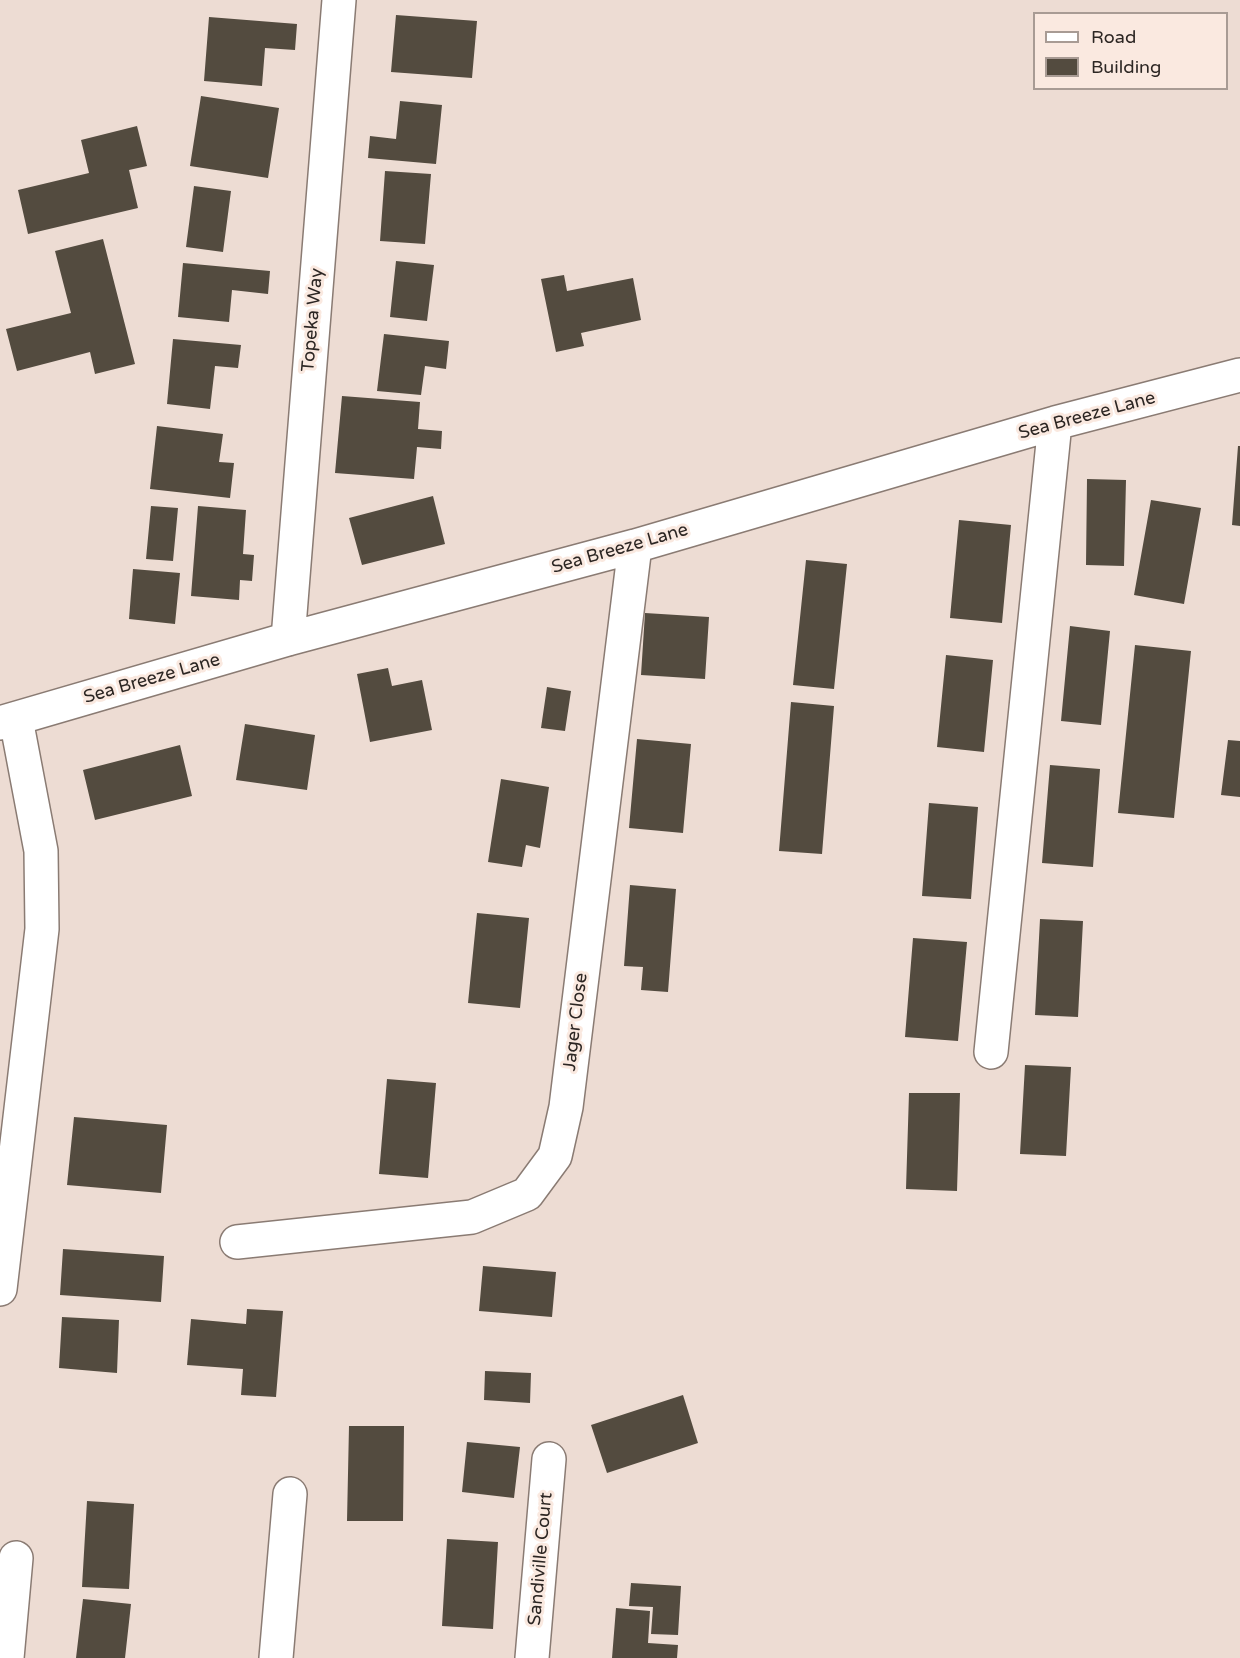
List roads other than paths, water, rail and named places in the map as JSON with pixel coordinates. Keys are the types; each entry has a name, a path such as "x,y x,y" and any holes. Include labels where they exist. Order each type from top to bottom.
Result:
{"street":[{"name":"Topeka Way","path":"288,639 339,0"},
{"name":"Sea Breeze Lane","path":"8,721 288,639 635,546 1055,423 1240,375"},
{"path":"991,1052 1055,423"},
{"name":"Jager Close","path":"237,1242 472,1217 527,1194 555,1156 566,1107 635,546"},
{"path":"0,1289 42,929 41,851 8,721"},
{"name":"Sandiville Court","path":"532,1658 549,1460"},
{"path":"276,1658 290,1494"},
{"path":"7,1658 16,1558"}]}
